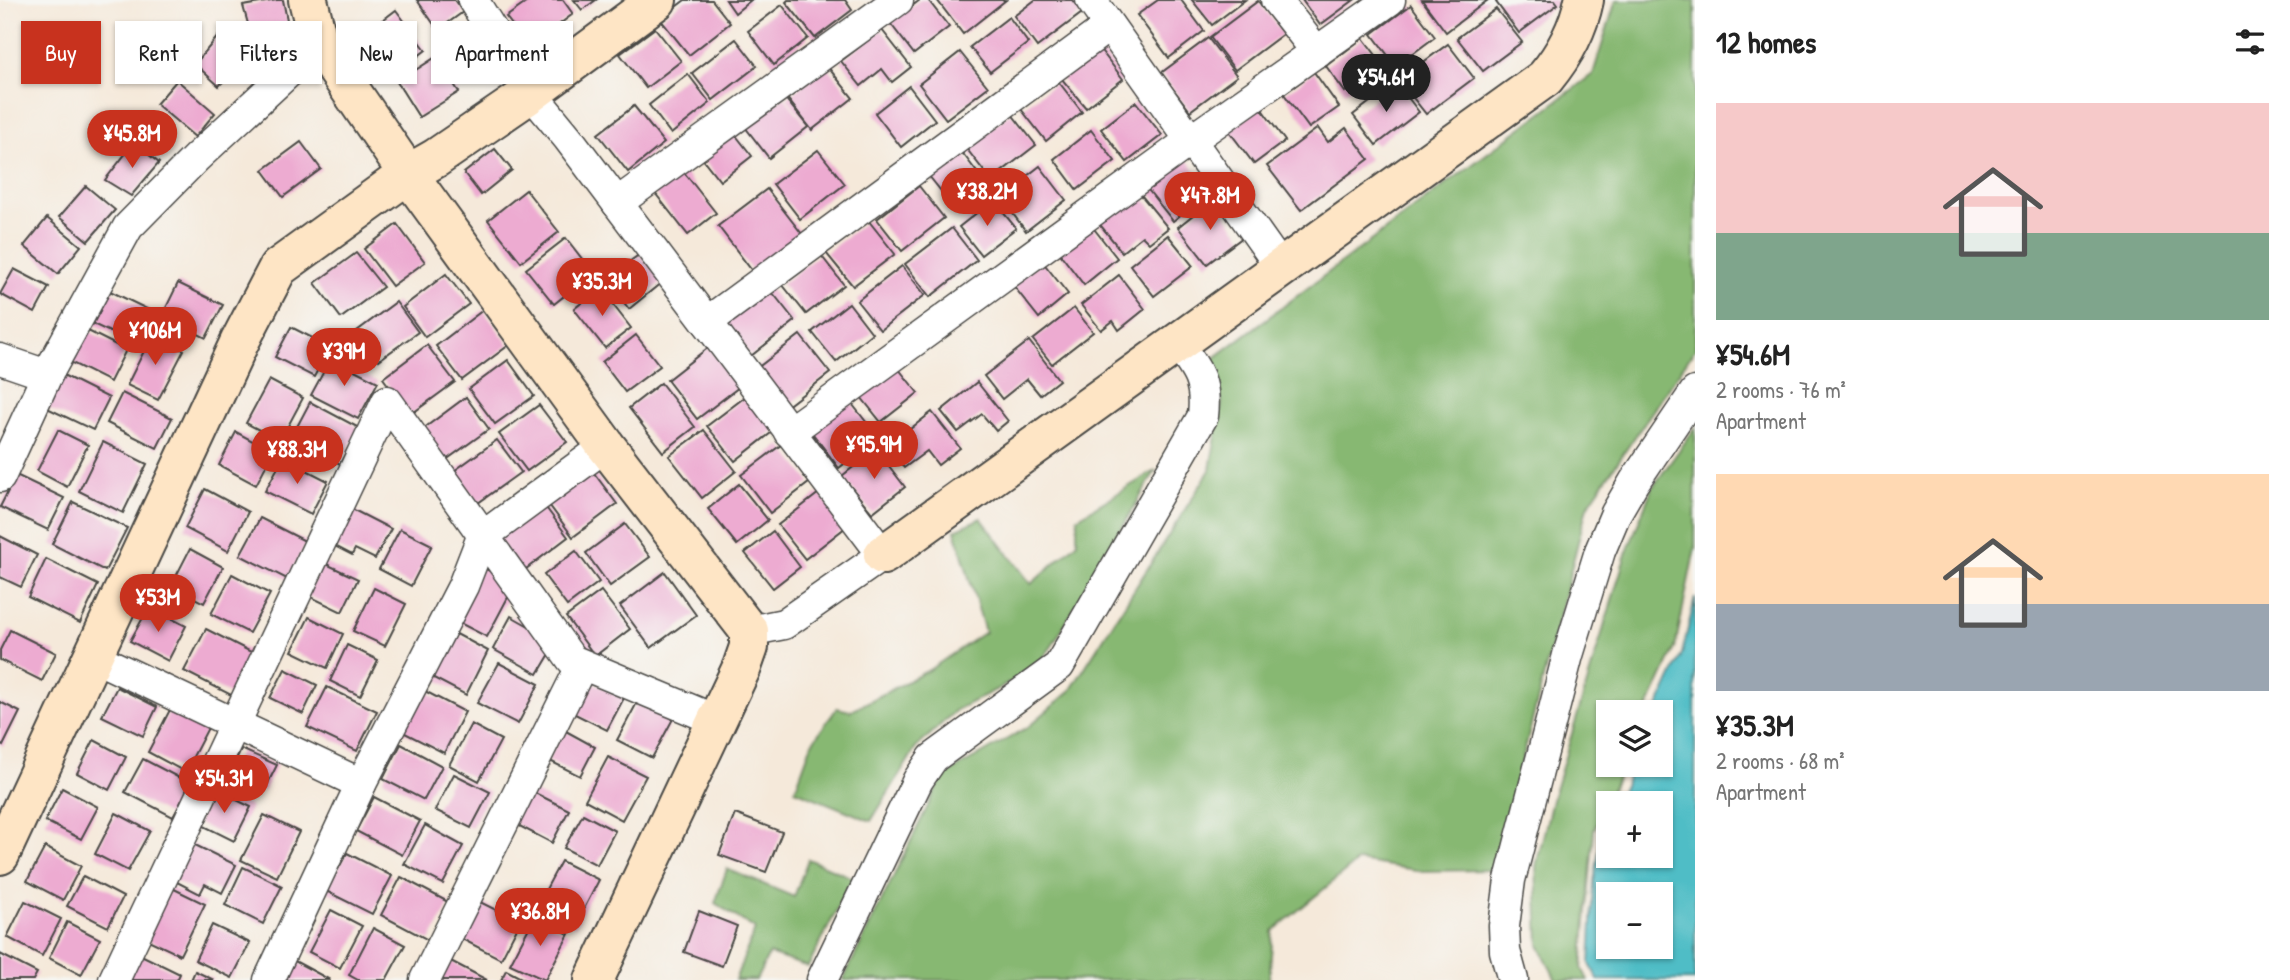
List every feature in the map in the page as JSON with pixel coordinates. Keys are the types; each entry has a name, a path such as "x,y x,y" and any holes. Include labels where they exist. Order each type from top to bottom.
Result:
{"street":[{"path":"308,0 313,21"},
{"path":"473,0 531,93 883,555"},
{"path":"2,844 94,657 240,341 278,268 408,174 531,93 657,0"},
{"path":"617,203 898,0"},
{"path":"1091,0 1282,269"},
{"path":"1276,0 1317,52"},
{"path":"789,432 1191,140 1390,0"},
{"path":"749,631 785,624 1545,78 1559,62 1572,39 1584,0"},
{"path":"707,322 1109,26"},
{"path":"322,50 408,174 606,446 749,631 750,647 718,721 594,980"},
{"path":"0,477 47,374 128,227 196,158 275,84"},
{"path":"822,980 918,780 933,758 1059,666 1203,416 1206,396 1201,378 1177,344"},
{"path":"0,359 47,374"},
{"path":"1513,980 1505,951 1504,926 1510,880 1568,654 1600,551 1616,513 1695,393"},
{"path":"114,980 387,401 572,660 718,721"},
{"path":"269,980 361,784 463,586 482,537 606,446"},
{"path":"94,657 361,784"},
{"path":"425,980 582,665"}],"green space":[{"path":"1616,0 1695,0 1695,349 1587,507 1494,870 1422,871 1358,861 1273,931 1269,980 843,980 942,777 1028,727 1070,691 1210,470 1222,402 1213,359 1593,74"},
{"path":"1695,428 1695,548 1675,648 1651,700 1596,700 1596,777 1618,777 1611,791 1596,791 1596,826 1582,968 1588,980 1556,980 1539,945 1536,866 1552,800 1625,557 1652,488"},
{"path":"1156,470 1052,646 1033,671 956,710 916,748 871,821 795,790 812,743 837,708 851,711 929,670 985,632 955,530 981,518 1031,584 1077,543 1077,518"},
{"path":"808,859 853,878 808,967 769,954 756,980 735,980 755,929 715,903 727,869 794,897"}],"water":[{"path":"1695,598 1695,980 1598,980 1590,964 1596,868 1673,868 1673,791 1621,791 1628,777 1673,777 1673,700 1661,700 1682,654"}],"building":[{"path":"283,0 287,21 247,21 243,6"},
{"path":"417,0 454,0 463,12 450,21 432,21"},
{"path":"530,0 563,0 573,14 564,21 509,21 506,17"},
{"path":"574,0 596,0 582,10"},
{"path":"685,0 712,0 730,23 689,55 660,19"},
{"path":"726,0 751,0 735,13"},
{"path":"845,0 852,10 815,38 786,2"},
{"path":"920,0 928,0 949,27 914,54 890,23"},
{"path":"937,0 1006,0 963,34"},
{"path":"1035,0 1072,0 1082,13 1037,47 1014,16"},
{"path":"1158,0 1181,0 1204,31 1169,58 1137,15"},
{"path":"1192,0 1245,0 1212,25"},
{"path":"1302,0 1354,0 1320,25"},
{"path":"1422,0 1488,0 1446,32"},
{"path":"1555,0 1558,4 1519,33 1496,2"},
{"path":"1258,1 1283,34 1235,70 1210,37"},
{"path":"782,5 808,38 774,65 748,31"},
{"path":"1411,5 1435,37 1396,66 1372,34"},
{"path":"1496,9 1522,42 1483,71 1457,38"},
{"path":"396,10 404,21 382,21"},
{"path":"1009,17 1028,43 990,72 970,47"},
{"path":"655,28 681,61 646,88 620,54"},
{"path":"882,30 911,67 892,82 882,69 861,86 841,61"},
{"path":"417,38 426,50 417,57"},
{"path":"1208,38 1237,76 1190,111 1161,73"},
{"path":"1363,38 1382,63 1345,92 1326,66"},
{"path":"216,39 216,83 202,70 202,56"},
{"path":"736,39 757,66 713,100 692,73"},
{"path":"1448,44 1474,78 1426,114 1399,80"},
{"path":"1099,48 1123,79 1086,108 1061,78"},
{"path":"960,52 988,87 946,119 919,84"},
{"path":"431,60 431,84 454,84 459,92 419,117 398,84 417,84 417,69"},
{"path":"827,66 853,98 812,130 787,98"},
{"path":"1314,72 1339,107 1309,128 1284,94"},
{"path":"688,74 710,103 671,134 649,105"},
{"path":"1058,81 1082,112 1046,141 1021,109"},
{"path":"1396,82 1419,112 1376,145 1353,115"},
{"path":"174,84 182,84 215,113 195,137 156,104"},
{"path":"909,86 935,120 901,147 875,113"},
{"path":"784,97 808,127 769,158 745,127"},
{"path":"1136,102 1162,135 1127,162 1101,129"},
{"path":"634,106 664,143 628,172 598,134"},
{"path":"1261,108 1285,141 1254,164 1229,131"},
{"path":"1011,113 1036,145 991,180 966,148"},
{"path":"1318,128 1328,142 1346,128 1369,159 1301,210 1267,166"},
{"path":"1091,130 1115,161 1077,190 1054,159"},
{"path":"734,133 752,156 720,181 702,158"},
{"path":"301,142 321,169 283,197 263,170"},
{"path":"134,143 159,163 131,196 105,180"},
{"path":"495,149 512,170 481,195 464,173"},
{"path":"818,150 845,184 800,219 773,184"},
{"path":"961,151 988,187 957,211 929,176"},
{"path":"1184,156 1211,190 1173,221 1145,186"},
{"path":"1040,166 1066,200 1026,231 1000,197"},
{"path":"683,171 716,213 688,235 655,193"},
{"path":"86,186 115,210 88,241 59,217"},
{"path":"919,186 944,218 902,251 877,219"},
{"path":"767,189 802,234 753,272 718,226"},
{"path":"526,190 559,232 521,262 488,220"},
{"path":"1137,190 1168,228 1149,243 1142,236 1122,252 1097,221"},
{"path":"1213,199 1243,237 1207,264 1178,227"},
{"path":"993,200 1016,228 981,255 959,227"},
{"path":"47,218 81,246 58,274 24,246"},
{"path":"868,220 895,254 853,286 826,253"},
{"path":"397,224 425,262 392,286 364,249"},
{"path":"1091,225 1117,258 1084,285 1058,251"},
{"path":"952,228 977,260 930,297 905,264"},
{"path":"1168,235 1193,266 1154,296 1130,265"},
{"path":"566,238 593,273 554,304 526,269"},
{"path":"356,253 383,287 341,318 315,283"},
{"path":"640,254 662,282 629,309 606,279"},
{"path":"820,254 844,285 806,314 782,284"},
{"path":"1042,261 1068,294 1039,318 1012,284"},
{"path":"902,266 925,295 880,330 857,301"},
{"path":"14,269 49,287 35,313 0,294"},
{"path":"446,274 469,304 425,337 403,307"},
{"path":"1119,275 1145,309 1119,330 1113,321 1101,330 1081,305"},
{"path":"178,283 223,305 206,338 162,316"},
{"path":"600,288 631,328 605,348 574,309"},
{"path":"769,288 795,321 751,356 725,322"},
{"path":"110,291 149,310 133,343 93,324"},
{"path":"396,302 418,332 379,360 357,331"},
{"path":"849,303 872,333 836,362 812,332"},
{"path":"1074,308 1093,332 1052,364 1033,340"},
{"path":"483,310 509,345 462,380 436,346"},
{"path":"291,327 330,347 314,377 275,357"},
{"path":"82,328 126,350 110,382 66,360"},
{"path":"152,335 184,350 158,400 127,385"},
{"path":"636,335 660,366 625,392 602,362"},
{"path":"800,335 830,373 786,407 756,369"},
{"path":"1029,341 1059,380 1040,395 1027,379 1002,399 984,376"},
{"path":"427,345 455,382 410,415 383,378"},
{"path":"709,347 739,387 697,419 667,380"},
{"path":"331,358 378,382 358,419 311,395"},
{"path":"508,360 534,396 495,424 469,389"},
{"path":"894,363 918,393 881,422 857,392"},
{"path":"61,374 109,398 93,430 45,407"},
{"path":"269,380 303,398 280,441 246,423"},
{"path":"977,382 1008,421 996,431 982,414 958,432 941,411"},
{"path":"661,383 695,427 663,452 629,408"},
{"path":"122,393 172,418 157,448 107,423"},
{"path":"749,394 776,429 735,461 707,426"},
{"path":"466,397 489,429 446,460 423,429"},
{"path":"849,400 878,437 839,468 810,430"},
{"path":"310,402 359,428 340,464 291,438"},
{"path":"539,405 567,442 527,471 499,434"},
{"path":"932,412 960,448 938,465 927,451 904,468 887,447"},
{"path":"58,430 88,445 67,487 37,471"},
{"path":"704,430 736,471 702,498 669,456"},
{"path":"236,432 273,452 256,485 219,465"},
{"path":"497,440 521,472 478,503 454,471"},
{"path":"103,442 147,464 123,513 79,491"},
{"path":"781,445 810,482 770,513 741,475"},
{"path":"876,449 905,487 872,513 842,476"},
{"path":"283,458 328,481 311,514 265,491"},
{"path":"591,469 617,504 573,537 547,502"},
{"path":"16,475 64,498 48,530 0,507"},
{"path":"739,484 768,520 737,545 708,509"},
{"path":"205,489 248,512 228,551 185,528"},
{"path":"819,493 846,527 805,559 778,525"},
{"path":"541,501 568,537 522,572 494,535"},
{"path":"73,502 127,528 105,571 52,544"},
{"path":"348,507 391,529 375,559 355,549 352,555 329,543"},
{"path":"260,518 307,542 287,579 240,555"},
{"path":"625,524 650,557 610,586 586,553"},
{"path":"400,529 432,545 411,586 379,569"},
{"path":"773,531 800,567 773,588 745,553"},
{"path":"0,536 37,555 21,587 0,577"},
{"path":"190,549 223,567 204,603 171,586"},
{"path":"576,551 599,582 567,606 544,575"},
{"path":"46,559 98,585 80,623 28,597"},
{"path":"322,562 358,579 342,612 307,595"},
{"path":"482,567 515,584 487,637 454,620"},
{"path":"665,572 696,615 651,648 620,606"},
{"path":"232,574 270,594 249,633 211,614"},
{"path":"374,588 406,604 385,646 353,631"},
{"path":"601,591 630,629 595,656 566,617"},
{"path":"149,607 186,626 168,661 130,641"},
{"path":"511,616 557,642 538,674 493,649"},
{"path":"309,617 343,634 327,668 292,651"},
{"path":"206,629 257,655 235,697 184,671"},
{"path":"10,630 56,653 42,681 0,660 0,650"},
{"path":"449,630 488,651 466,695 426,674"},
{"path":"347,645 378,660 360,696 330,681"},
{"path":"499,663 539,684 518,724 477,703"},
{"path":"285,669 317,685 303,714 270,698"},
{"path":"586,679 624,698 607,730 569,711"},
{"path":"117,687 157,707 143,736 102,716"},
{"path":"327,687 377,711 357,751 307,727"},
{"path":"421,689 465,712 444,753 399,730"},
{"path":"639,699 674,717 652,758 617,740"},
{"path":"0,702 20,712 3,746 0,744"},
{"path":"173,704 210,724 185,772 148,752"},
{"path":"471,724 501,740 479,781 449,765"},
{"path":"564,730 595,747 580,776 548,760"},
{"path":"94,740 126,757 109,790 77,773"},
{"path":"401,744 442,766 424,800 383,779"},
{"path":"241,749 277,765 264,791 229,775"},
{"path":"608,757 646,776 622,820 585,800"},
{"path":"143,759 191,784 173,817 125,792"},
{"path":"454,774 490,792 471,828 435,810"},
{"path":"523,787 569,810 552,843 506,819"},
{"path":"62,788 98,807 81,839 45,821"},
{"path":"214,789 251,807 234,841 198,823"},
{"path":"374,797 420,821 402,855 356,831"},
{"path":"116,813 150,831 128,871 95,854"},
{"path":"583,814 615,831 597,865 564,848"},
{"path":"735,814 782,832 766,872 719,855"},
{"path":"264,815 299,832 277,877 241,860"},
{"path":"425,825 463,846 443,884 404,864"},
{"path":"191,843 236,865 222,893 205,884 200,894 173,880"},
{"path":"45,847 81,866 63,900 27,881"},
{"path":"347,853 392,876 372,914 326,891"},
{"path":"561,861 599,880 575,926 537,906"},
{"path":"243,867 282,886 263,924 225,905"},
{"path":"83,876 123,897 108,927 67,906"},
{"path":"401,877 450,903 430,941 381,915"},
{"path":"170,887 205,904 180,955 144,938"},
{"path":"476,900 520,922 501,959 456,936"},
{"path":"25,901 61,919 42,956 7,937"},
{"path":"331,910 362,926 340,968 309,952"},
{"path":"699,911 737,926 722,966 684,952"},
{"path":"535,916 569,934 545,980 510,964"},
{"path":"67,922 100,939 81,975 49,958"},
{"path":"212,925 250,943 232,978 195,960"},
{"path":"373,928 405,945 386,980 358,980 349,975"},
{"path":"0,954 37,973 33,980 0,980"},
{"path":"139,954 180,974 177,980 126,980"},
{"path":"443,957 487,980 430,980"},
{"path":"291,959 330,980 280,980"},
{"path":"506,970 525,980 501,980"},
{"path":"195,971 214,980 191,980"}]}
